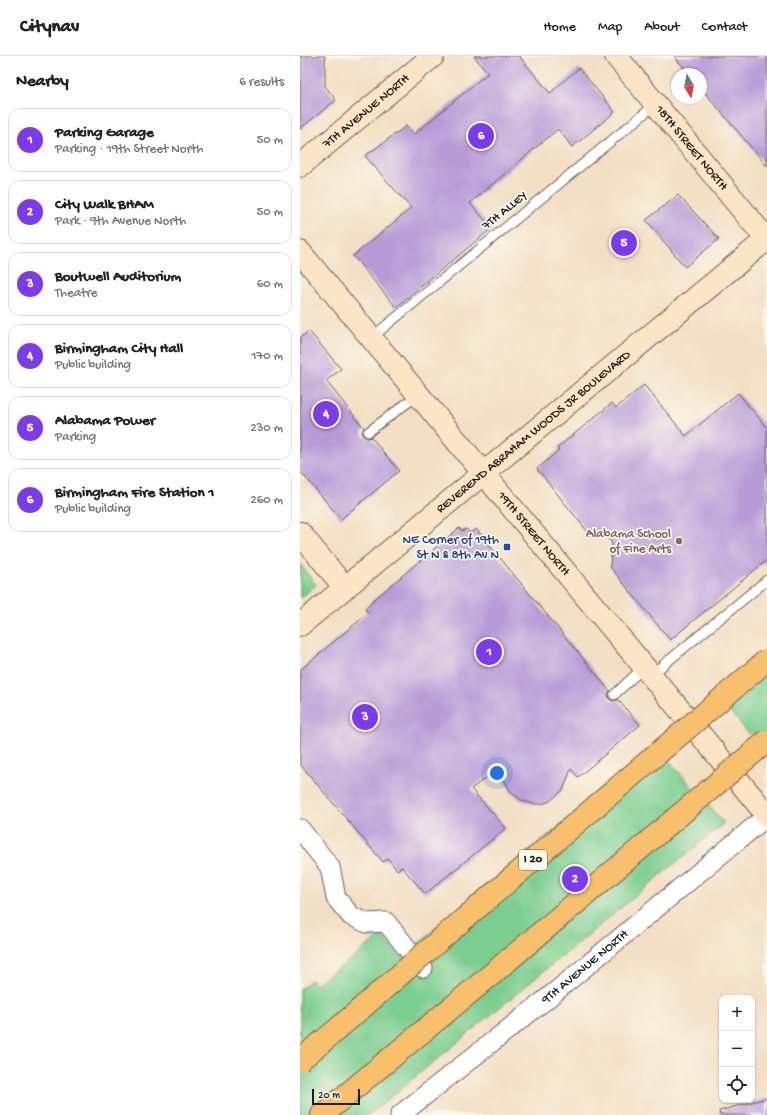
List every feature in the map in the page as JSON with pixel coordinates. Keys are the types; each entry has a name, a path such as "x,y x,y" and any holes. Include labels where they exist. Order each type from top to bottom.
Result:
{"highway":[{"name":"I 20","path":"300,1060 767,660"},
{"path":"322,1115 492,974 767,741"}],"main road":[{"name":"7TH AVENUE NORTH","path":"300,166 433,56"},
{"name":"18TH STREET NORTH","path":"616,56 767,239"},
{"name":"REVEREND ABRAHAM WOODS JR BOULEVARD","path":"300,625 767,239"},
{"name":"19TH STREET NORTH","path":"300,252 767,815"},
{"path":"300,533 345,588"}],"street":[{"name":"9TH AVENUE NORTH","path":"400,1115 549,997 767,815"},
{"path":"300,829 330,867 336,898 350,916 367,923 386,922 423,968"}],"lane":[{"name":"7TH ALLEY","path":"371,338 656,104"},
{"path":"368,432 418,395"},
{"path":"614,695 767,580"}],"green space":[{"path":"300,564 316,585 300,598"},
{"path":"767,656 767,753 718,699"},
{"path":"656,746 724,823 369,1115 300,1115 300,989 311,980 315,985 353,958 381,935 401,957"}],"building":[{"path":"300,56 325,56 325,86 336,100 300,129"},
{"path":"474,56 519,56 550,93 579,68 615,112 572,147 558,129 470,203 492,228 396,307 353,256 411,208 365,156 406,126 413,135 488,73"},
{"path":"674,56 767,56 767,166 707,95 707,68 684,68"},
{"path":"678,195 719,239 685,267 646,220"},
{"path":"309,331 341,369 326,381 364,428 362,432 363,436 368,438 371,437 399,471 341,519 300,471 300,338"},
{"name":"Alabama School of Fine Arts","path":"644,385 686,436 738,393 767,428 767,560 670,640 610,567 612,543 601,530 592,537 537,469 559,450 557,448 612,403 616,408"},
{"path":"459,528 462,531 466,529 470,533 476,529 610,691 608,694 609,699 613,701 618,700 640,725 578,777 571,769 563,790 550,801 542,804 534,804 521,800 511,792 504,780 500,780 493,772 471,789 506,828 425,894 402,867 397,870 388,859 383,862 300,764 300,670 368,613 365,609 371,602"},
{"path":"767,1098 767,1115 720,1115 719,1111 749,1103 755,1103 755,1101"}],"place":[{"name":"Birmingham Fire Station 1","path":"481,136"},
{"name":"Alabama Power","path":"624,243"},
{"name":"Birmingham City Hall","path":"326,414"},
{"name":"Alabama School of Fine Arts","path":"679,541"},
{"name":"NE Corner of 19th St N & 8th Av N","path":"507,547"},
{"name":"Parking Garage","path":"489,652"},
{"name":"Boutwell Auditorium","path":"365,717"},
{"name":"City Walk BHAM","path":"575,879"}]}
